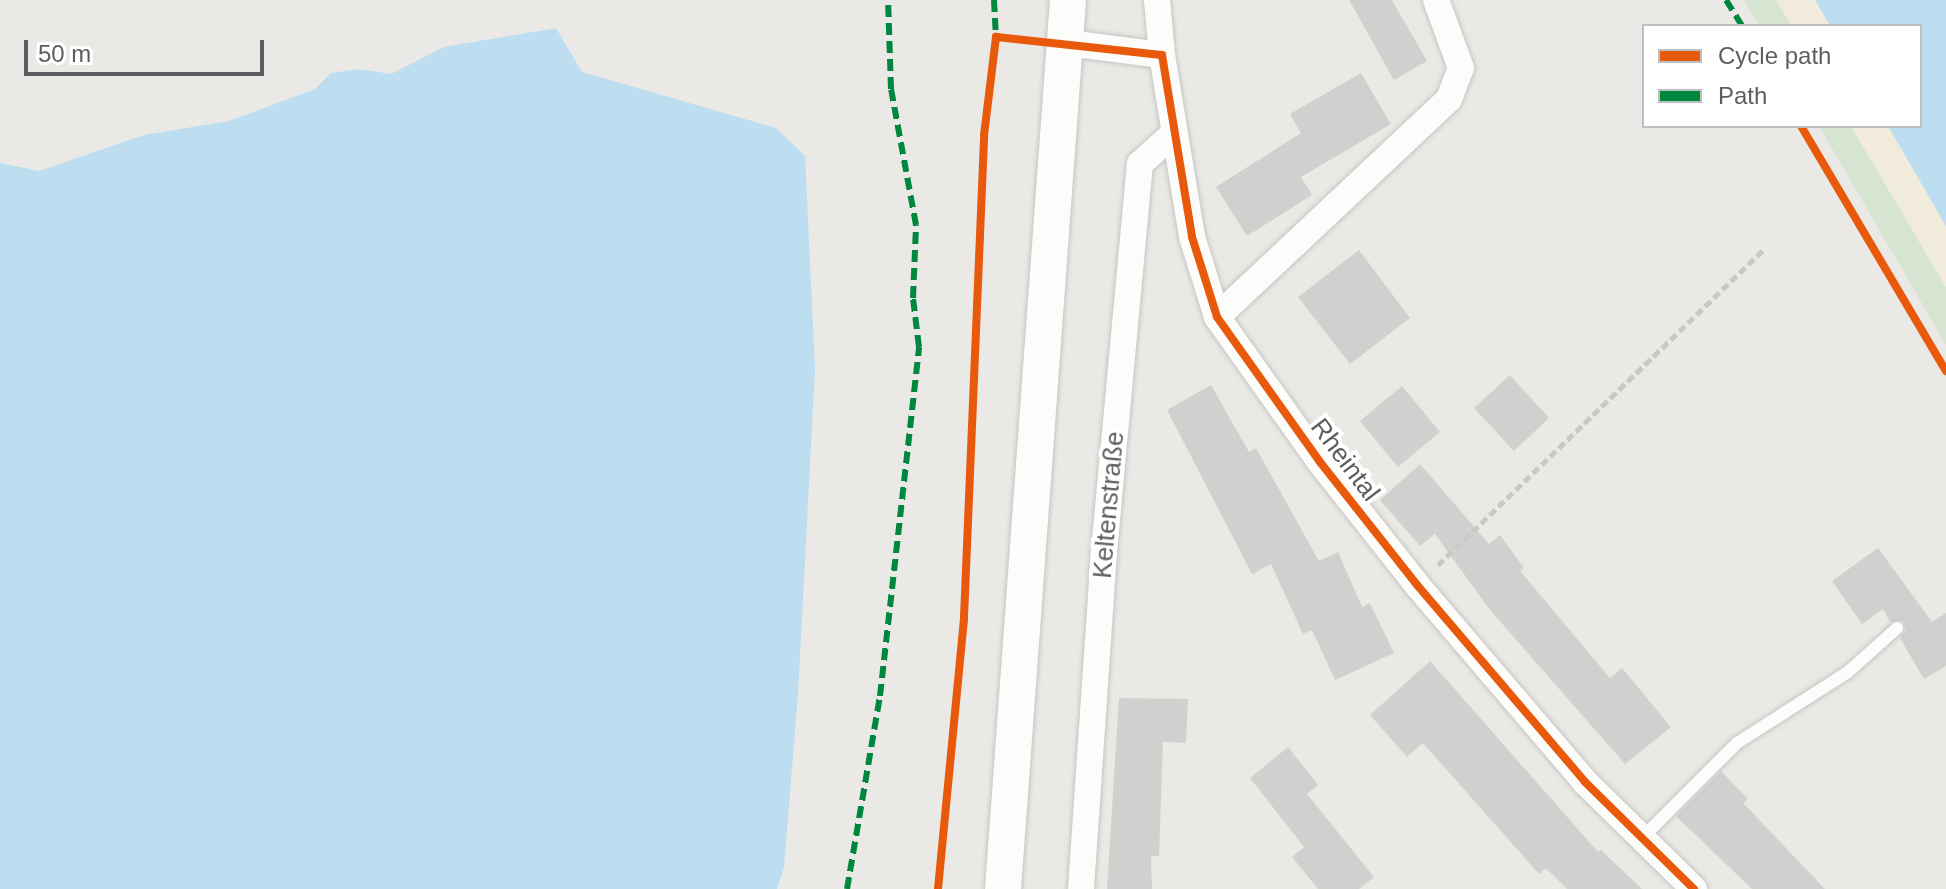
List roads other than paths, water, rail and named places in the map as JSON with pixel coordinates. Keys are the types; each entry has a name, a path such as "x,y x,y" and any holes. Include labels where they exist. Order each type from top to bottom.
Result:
{"street":[{"path":"1003,889 1068,43 1068,0"},
{"name":"Rheintal","path":"1157,0 1172,135 1192,237 1217,317 1320,462 1417,585 1585,782 1694,889"},
{"path":"1217,317 1449,99 1461,68 1436,0"},
{"path":"1068,43 1162,55"},
{"name":"Keltenstraße","path":"1081,889 1104,551 1140,164 1172,135"}],"lane":[{"path":"1642,838 1737,743 1848,672 1897,628"}],"water":[{"path":"1815,0 1946,0 1946,226 1889,128 1922,128 1922,24 1829,24"},
{"path":"556,28 582,72 776,128 805,156 815,369 798,694 784,867 777,889 0,889 0,163 39,171 144,135 229,121 315,89 331,73 359,69 391,74 444,47"}]}
